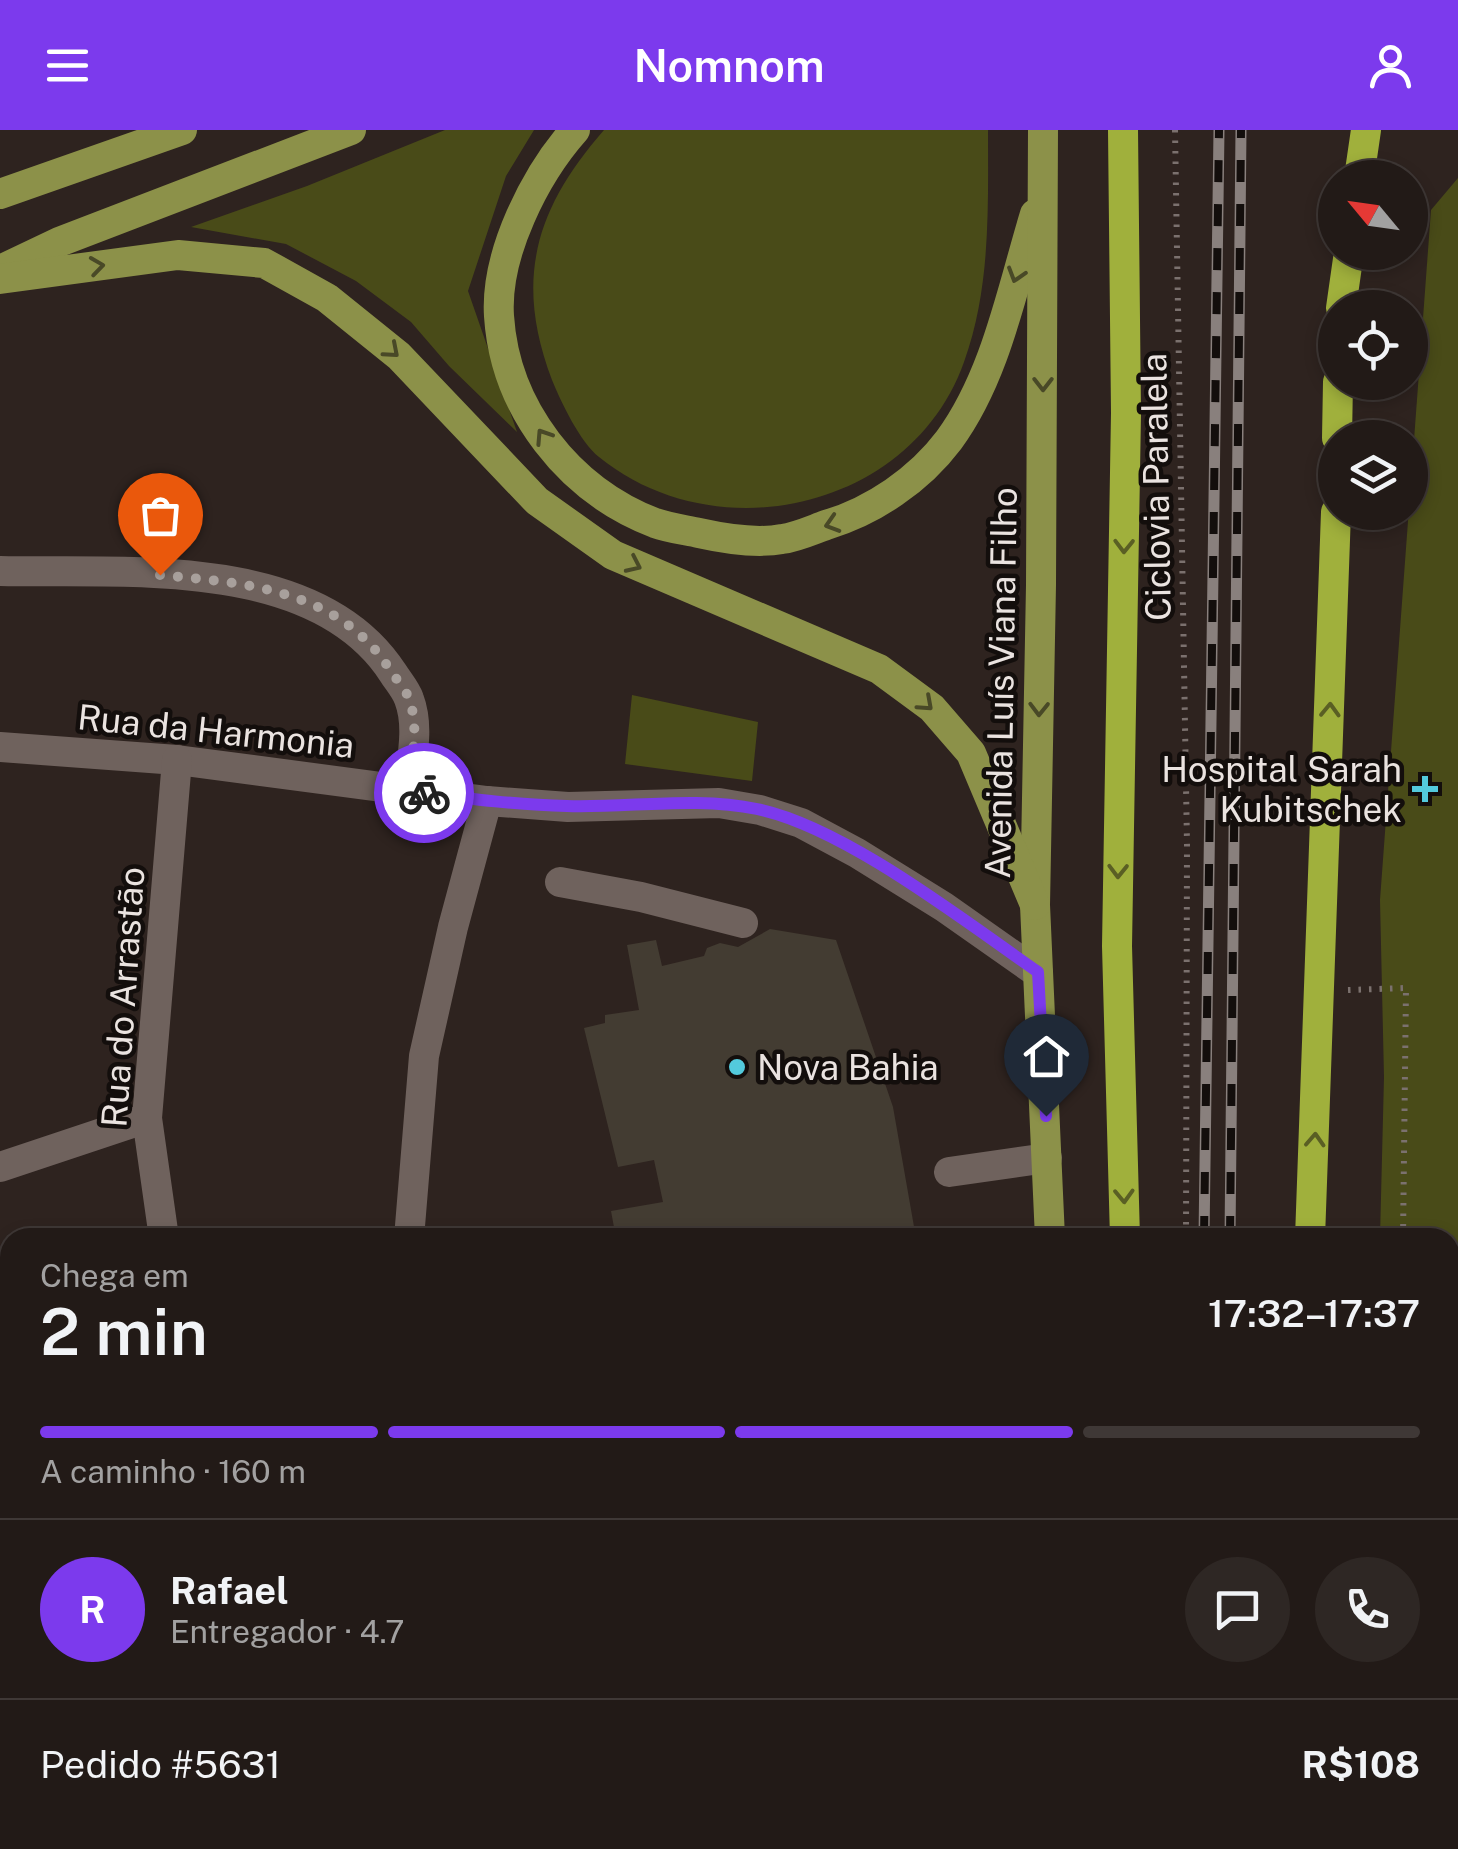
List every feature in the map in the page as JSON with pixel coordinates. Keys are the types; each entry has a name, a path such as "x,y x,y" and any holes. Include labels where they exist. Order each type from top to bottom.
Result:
{"highway":[{"path":"1123,130 1126,413 1117,946 1125,1228"},
{"path":"1345,160 1346,130"},
{"path":"1362,160 1366,130"},
{"path":"1310,1228 1335,530"}],"main road":[{"path":"61,173 156,130"},
{"path":"0,194 182,130"},
{"path":"0,270 59,242 351,130"},
{"path":"575,130 555,152 525,204 506,258 498,314 508,366 524,407 556,457 597,492 655,523 728,540 782,539 853,517 910,481 948,441 980,388 1044,182"},
{"name":"Avenida Luís Viana Filho","path":"1042,130 1035,905 1050,1228"},
{"path":"0,280 178,254 264,263 327,298 400,356 537,501 613,555 879,669 932,708 971,752 1035,905"}],"street":[{"path":"0,571 160,575 250,584 318,608 371,644 409,699 415,734 408,791"},
{"name":"Rua da Harmonia","path":"0,748 176,760 487,801 568,806 719,804 760,810 801,823 857,853 1038,972"},
{"name":"Rua do Arrastão","path":"163,1228 147,1118 176,760"},
{"path":"410,1228 424,1056 452,926 487,801"},
{"path":"560,882 641,897 743,923"},
{"path":"0,1167 147,1118"},
{"path":"949,1172 1048,1158"}],"path":[{"name":"Ciclovia Paralela","path":"1175,130 1187,844 1186,1228"},
{"path":"1321,991 1406,988 1404,1228"}],"shaded area":[{"path":"445,130 534,130 506,176 468,291 517,432 449,366 411,322 356,281 286,244 191,227 307,186"},
{"path":"604,130 988,130 986,247 973,334 964,362 938,412 902,452 857,482 806,501 753,508 699,503 646,487 592,450 552,380 534,310 534,278 547,217 580,159"},
{"name":"Hospital Sarah Kubitschek","path":"1458,178 1458,1228 1380,1228 1384,1077 1380,900 1407,530 1428,530 1428,420 1415,420 1417,400 1428,400 1431,210"},
{"path":"632,695 758,722 752,781 625,764"}],"building":[{"name":"Nova Bahia","path":"770,929 836,940 893,1107 914,1228 614,1228 611,1211 663,1202 654,1160 618,1167 584,1028 605,1023 605,1015 639,1010 627,945 656,940 662,966 704,956 707,948 720,943 738,947"}],"railway":[{"path":"1204,1228 1219,130"},
{"path":"1230,1228 1241,130"}],"way so far":[{"path":"160,575 250,584 284,593 356,631 387,664 409,699 415,734 408,791 424,793"}],"place":[{"name":"Hospital Sarah Kubitschek","path":"1425,789"},
{"name":"Nova Bahia","path":"737,1067"}],"route":[{"path":"424,793 568,806 719,804 760,810 801,823 944,907 1038,972 1046,1116"}]}
